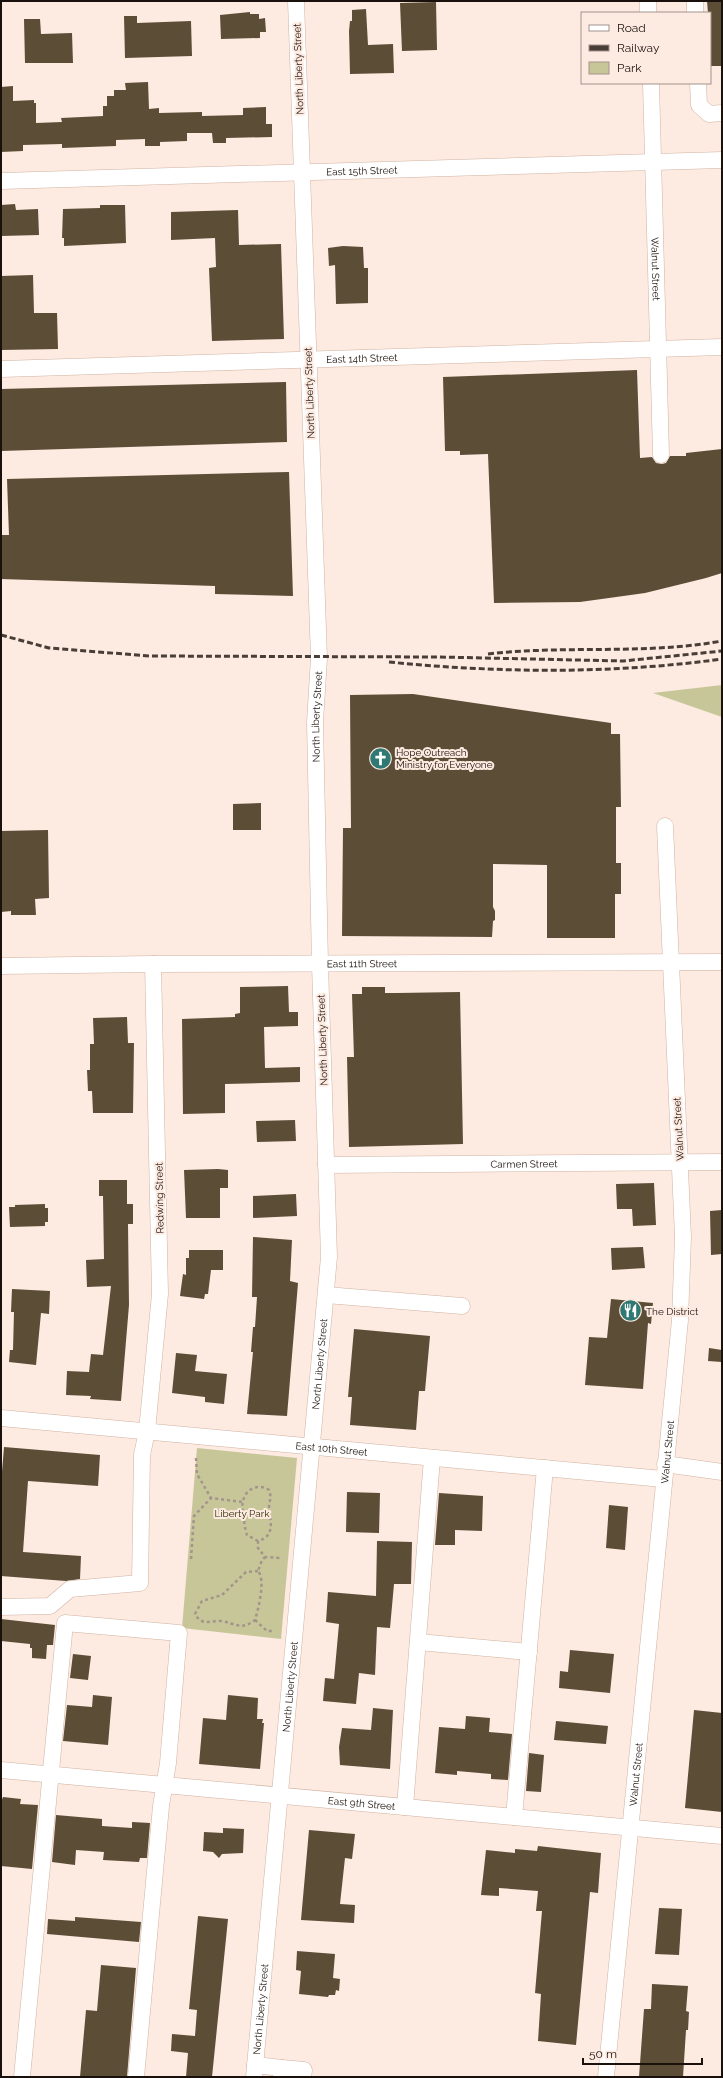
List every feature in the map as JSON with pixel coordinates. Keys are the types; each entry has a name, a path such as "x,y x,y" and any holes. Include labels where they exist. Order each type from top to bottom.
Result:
{"street":[{"name":"North Liberty Street","path":"254,2071 313,1447 330,1239 326,1165 320,964 315,722 319,658 296,1"},
{"path":"648,1 648,12"},
{"path":"694,1 695,12"},
{"name":"Walnut Street","path":"651,84 660,349 661,455"},
{"path":"698,84 699,104 710,114 722,113"},
{"name":"East 15th Street","path":"1,181 722,160"},
{"name":"East 14th Street","path":"1,369 722,347"},
{"name":"Walnut Street","path":"606,2077 680,1320 682,1278 683,1237 665,826"},
{"name":"East 11th Street","path":"1,966 618,961 670,964 722,962"},
{"name":"Redwing Street","path":"1,1606 50,1606 70,1589 140,1583 142,1455 147,1431 160,1294 153,964"},
{"name":"Carmen Street","path":"326,1165 722,1162"},
{"path":"326,1295 462,1306"},
{"name":"East 10th Street","path":"1,1418 545,1468 664,1472 722,1472"},
{"path":"405,1807 432,1458"},
{"path":"514,1817 545,1468"},
{"path":"22,2077 65,1623 179,1633 168,1763 163,1785 136,2077"},
{"path":"418,1642 529,1652"},
{"name":"East 9th Street","path":"1,1770 722,1836"},
{"path":"254,2071 281,2072 304,2070 303,2077"}],"path":[{"path":"196,1458 197,1474 211,1498"},
{"path":"264,1486 269,1490 271,1525 266,1536 258,1541 247,1535 242,1502 253,1487 264,1486"},
{"path":"211,1498 242,1502"},
{"path":"191,1559 194,1516 211,1498"},
{"path":"258,1541 258,1548 265,1557 281,1558"},
{"path":"258,1571 246,1572 222,1595 202,1601 195,1614 202,1622 221,1621 234,1625 249,1625 255,1620 262,1578 258,1571 262,1560 265,1557"},
{"path":"255,1620 267,1630 274,1631"}],"green space":[{"path":"722,685 722,717 653,693"},
{"name":"Liberty Park","path":"197,1448 297,1458 281,1639 182,1628"}],"building":[{"path":"707,1 722,1 722,66 711,66 711,12 708,12"},
{"path":"436,2 437,50 402,51 400,3"},
{"path":"366,9 368,45 393,44 394,73 350,74 349,31 350,21 352,21 352,10"},
{"path":"250,12 250,14 259,14 259,19 265,18 266,32 260,32 260,38 221,39 220,15"},
{"path":"124,16 137,16 137,23 191,21 192,56 125,58"},
{"path":"24,19 40,19 41,34 72,33 73,63 25,63"},
{"path":"148,82 149,109 159,108 159,113 202,112 202,116 243,115 243,108 266,107 266,124 272,124 272,137 226,138 226,143 213,143 212,133 187,133 187,141 160,142 160,146 145,146 145,139 116,140 116,146 62,148 62,144 23,145 23,151 1,152 1,87 13,86 13,101 34,100 34,103 36,103 36,123 62,122 61,118 103,116 103,106 107,106 107,96 114,96 114,90 126,90 125,83"},
{"path":"15,204 16,210 38,209 39,235 1,236 1,205"},
{"path":"100,205 125,205 126,243 64,246 64,238 62,238 63,209 100,208"},
{"path":"238,210 239,245 281,244 284,339 212,341 209,268 216,267 215,238 171,240 171,212"},
{"path":"343,246 363,247 364,268 368,268 368,303 336,304 335,265 329,266 328,248"},
{"path":"33,275 34,313 57,313 58,349 1,350 1,276"},
{"path":"637,370 640,458 652,457 656,463 662,464 666,463 670,456 686,456 686,453 722,449 722,573 645,593 580,602 494,603 488,454 460,455 460,451 445,451 443,377"},
{"path":"286,382 287,442 1,451 1,389"},
{"path":"289,472 293,596 215,594 215,586 1,579 1,535 9,535 7,479"},
{"path":"413,694 611,723 611,734 620,734 621,807 616,807 616,863 621,863 621,894 615,894 615,938 547,938 547,865 493,864 493,907 495,911 495,920 493,921 492,937 342,936 343,828 351,828 350,695"},
{"path":"261,803 261,830 233,830 233,804"},
{"path":"48,830 49,898 35,899 36,915 11,915 11,911 1,912 1,831"},
{"path":"288,986 289,1012 298,1012 298,1026 264,1027 265,1068 300,1067 300,1082 225,1084 225,1113 183,1114 182,1019 235,1017 235,1014 240,1013 240,987"},
{"path":"362,987 385,987 385,993 460,992 463,1144 349,1147 347,1057 354,1057 352,994 362,994"},
{"path":"127,1017 128,1043 134,1043 133,1113 93,1113 92,1091 88,1091 87,1070 90,1070 90,1044 94,1044 93,1018"},
{"path":"295,1120 296,1141 257,1142 256,1121"},
{"path":"184,1170 228,1170 228,1188 220,1188 220,1218 186,1218"},
{"path":"99,1180 127,1180 127,1204 133,1204 133,1224 128,1224 129,1305 121,1401 90,1399 91,1396 66,1395 67,1371 89,1372 91,1354 103,1355 111,1286 87,1287 86,1260 104,1259 103,1196 99,1196"},
{"path":"654,1183 656,1225 633,1226 632,1209 617,1209 616,1184"},
{"path":"296,1194 297,1216 253,1218 253,1196"},
{"path":"45,1204 45,1208 48,1208 48,1222 45,1222 45,1226 10,1227 9,1207 15,1207 15,1205"},
{"path":"722,1210 722,1254 711,1255 710,1211"},
{"path":"253,1237 292,1240 290,1281 298,1283 287,1416 247,1414 253,1352 251,1352 253,1327 255,1327 257,1297 252,1297"},
{"path":"643,1247 645,1268 612,1270 611,1248"},
{"path":"189,1250 223,1250 223,1270 211,1270 208,1294 205,1294 204,1299 180,1296 183,1274 186,1275 186,1258 189,1258"},
{"path":"12,1289 50,1291 49,1314 41,1313 36,1365 9,1362 10,1350 13,1350 14,1312 11,1312"},
{"path":"611,1299 653,1303 651,1324 648,1323 643,1389 585,1385 589,1337 607,1338"},
{"path":"354,1329 430,1336 425,1391 419,1391 416,1430 350,1425 352,1397 348,1397"},
{"path":"709,1348 722,1350 722,1362 708,1361"},
{"path":"176,1353 197,1355 195,1371 227,1374 224,1404 205,1402 205,1397 172,1393"},
{"path":"4,1447 100,1455 98,1486 28,1481 23,1552 81,1556 80,1579 66,1581 1,1576 1,1484"},
{"path":"347,1492 380,1493 379,1533 346,1532"},
{"path":"439,1493 483,1496 482,1531 455,1530 455,1545 435,1545"},
{"path":"609,1505 628,1507 625,1550 606,1548"},
{"path":"377,1541 412,1542 411,1584 394,1584 390,1628 377,1627 375,1675 359,1673 356,1704 323,1701 325,1678 334,1679 339,1624 326,1622 328,1592 376,1596"},
{"path":"1,1619 55,1625 53,1645 47,1645 46,1659 32,1658 32,1648 30,1648 30,1644 1,1641"},
{"path":"570,1650 614,1654 610,1693 559,1688 560,1671 568,1672"},
{"path":"73,1654 91,1656 88,1680 70,1678"},
{"path":"93,1695 112,1697 108,1745 63,1741 67,1705 92,1707"},
{"path":"228,1695 258,1698 257,1719 263,1719 262,1723 264,1723 260,1769 199,1764 203,1718 226,1720"},
{"path":"373,1708 393,1710 390,1769 340,1765 339,1747 342,1728 371,1730"},
{"path":"694,1710 722,1713 722,1812 685,1808"},
{"path":"466,1716 490,1718 489,1732 512,1734 508,1780 491,1779 491,1774 457,1771 457,1775 435,1773 439,1727 465,1729"},
{"path":"556,1721 608,1726 606,1744 554,1740"},
{"path":"529,1753 544,1755 541,1792 526,1791"},
{"path":"3,1797 21,1799 20,1804 38,1805 32,1869 1,1866 1,1802"},
{"path":"56,1815 102,1819 102,1826 132,1828 132,1822 150,1823 147,1858 140,1858 139,1862 103,1860 104,1852 76,1850 75,1865 52,1862"},
{"path":"223,1828 244,1829 243,1853 222,1854 219,1858 213,1852 203,1851 204,1832 223,1833"},
{"path":"309,1830 355,1834 352,1859 345,1858 340,1904 355,1905 354,1923 301,1920"},
{"path":"538,1846 601,1853 598,1893 590,1892 576,2045 538,2041 541,1994 535,1993 542,1911 536,1911 538,1891 499,1888 499,1896 481,1895 486,1850 515,1853 515,1849 537,1851"},
{"path":"659,1908 682,1909 679,1955 655,1954"},
{"path":"198,1916 228,1919 212,2077 186,2077 188,2053 171,2051 172,2034 195,2036 197,2010 189,2009"},
{"path":"75,1917 141,1922 139,1942 47,1934 48,1919 75,1921"},
{"path":"297,1951 335,1954 333,1978 340,1979 339,1991 336,1990 335,1995 329,1995 328,1997 299,1994 301,1971 296,1970"},
{"path":"101,1965 136,1968 127,2077 80,2077 86,2010 97,2011"},
{"path":"652,1984 688,1986 686,2011 689,2012 688,2030 686,2030 683,2077 639,2077 644,2009 651,2009"}],"railway":[{"path":"1,635 49,648 149,656 439,657 623,661 722,651"},
{"path":"488,654 517,651 664,648 722,641"},
{"path":"389,662 430,666 514,670 556,670 639,667 722,659"}],"place":[{"name":"Hope Outreach Ministry for Everyone","path":"381,758"},
{"name":"The District","path":"631,1311"}]}
